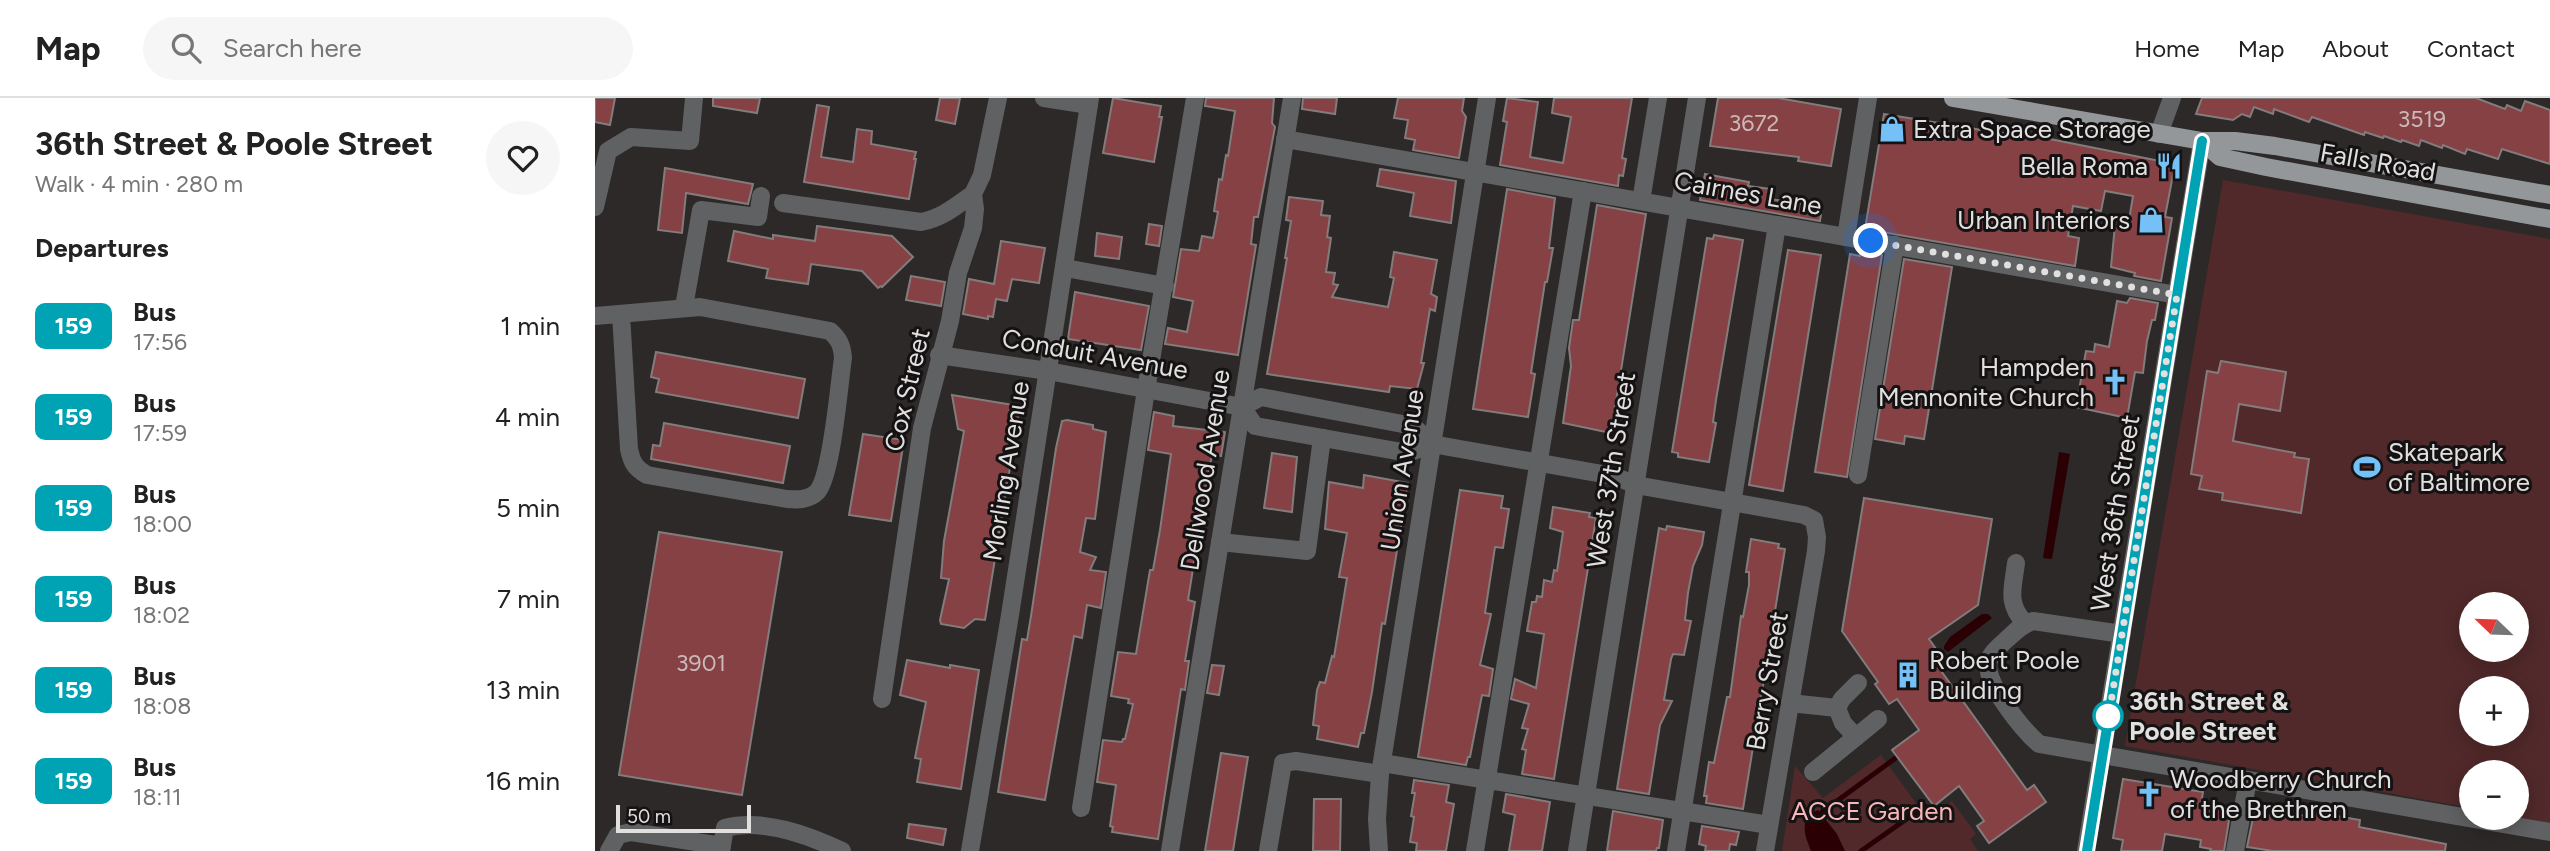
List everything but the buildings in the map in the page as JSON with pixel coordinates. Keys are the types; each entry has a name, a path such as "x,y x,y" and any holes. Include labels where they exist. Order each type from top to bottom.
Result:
{"main road":[{"name":"Falls Road","path":"1953,98 2202,141 2235,141 2275,146 2550,195"},
{"name":"Falls Road","path":"2202,141 2220,157 2550,219"}],"street":[{"path":"595,207 608,151 631,137 690,141 694,98"},
{"name":"Cox Street","path":"883,699 922,428 950,321 958,273 974,228 973,194 982,175 998,98"},
{"path":"1044,98 1089,101"},
{"path":"1081,808 1195,98"},
{"name":"Dellwood Avenue","path":"1170,851 1292,98"},
{"name":"Union Avenue","path":"1379,851 1377,819 1381,768 1487,98"},
{"path":"1641,201 1658,98"},
{"name":"West 37th Street","path":"1577,851 1697,98"},
{"path":"1846,237 1868,98"},
{"path":"2159,134 2172,98"},
{"name":"Morling Avenue","path":"970,851 1065,268 1089,101"},
{"name":"Cairnes Lane","path":"1285,139 2177,295"},
{"name":"West 36th Street","path":"2087,851 2202,141"},
{"path":"1475,851 1583,191"},
{"path":"783,203 921,222 948,212 973,194"},
{"path":"684,307 701,210 758,218 761,196"},
{"path":"1676,851 1777,225"},
{"path":"1858,475 1895,245"},
{"path":"1065,268 1165,286"},
{"path":"595,316 684,307 716,309 830,331 842,346 843,358 827,470 818,491 808,498 787,499 647,475 638,470 632,463 629,449 621,314"},
{"name":"Conduit Avenue","path":"939,355 1048,371 1242,407 1261,397 1413,426 1432,444"},
{"name":"Conduit Avenue","path":"1242,407 1255,426 1408,453 1432,444 1537,461 1614,476 1636,485 1804,515 1814,520"},
{"path":"1220,542 1307,551 1322,438"},
{"name":"Berry Street","path":"1765,851 1816,551 1814,520"},
{"path":"2016,563 2011,598 2013,607 2025,623"},
{"path":"2122,635 2033,621 2025,623 1996,649 1989,660 1988,673 1992,685 2039,744 2550,832"},
{"path":"1837,708 1858,682"},
{"path":"1790,703 1837,708"},
{"path":"1837,708 1843,723 1856,737"},
{"path":"1813,772 1878,719"},
{"path":"1268,851 1283,763 1296,761 1487,778 1769,825"},
{"path":"2235,851 2248,780"},
{"path":"609,851 618,835 631,832 722,848 725,828 737,825 785,830 842,851"}],"green space":[{"path":"2223,180 2550,239 2550,824 2529,820 2529,760 2459,760 2459,806 2125,746"},
{"name":"ACCE Garden","path":"1881,755 1928,820 1952,801 1976,834 1970,839 1978,851 1782,851 1795,766 1823,798"}],"shaded area":[{"path":"2059,452 2070,454 2052,559 2043,558"},
{"path":"1982,614 1988,614 1992,618 1948,652 1944,649 1950,637"},
{"path":"1818,810 1837,834 1845,851 1811,851 1805,825 1807,815"}],"waterway":[{"path":"1822,812 1897,757"},
{"path":"1861,851 1925,806"}],"bus line":[{"name":"159","path":"2087,851 2202,141"}],"place":[{"name":"Extra Space Storage","path":"1892,129"},
{"name":"Bella Roma","path":"2169,166"},
{"name":"Urban Interiors","path":"2151,220"},
{"name":"Hampden Mennonite Church","path":"2115,382"},
{"name":"Skatepark of Baltimore","path":"2367,467"},
{"name":"Robert Poole Building","path":"1908,675"},
{"name":"36th Street & Poole Street","path":"2108,716"},
{"name":"Woodberry Church of the Brethren","path":"2149,794"}],"route":[{"path":"1871,241 2177,295 2107,727 2108,716"}]}
